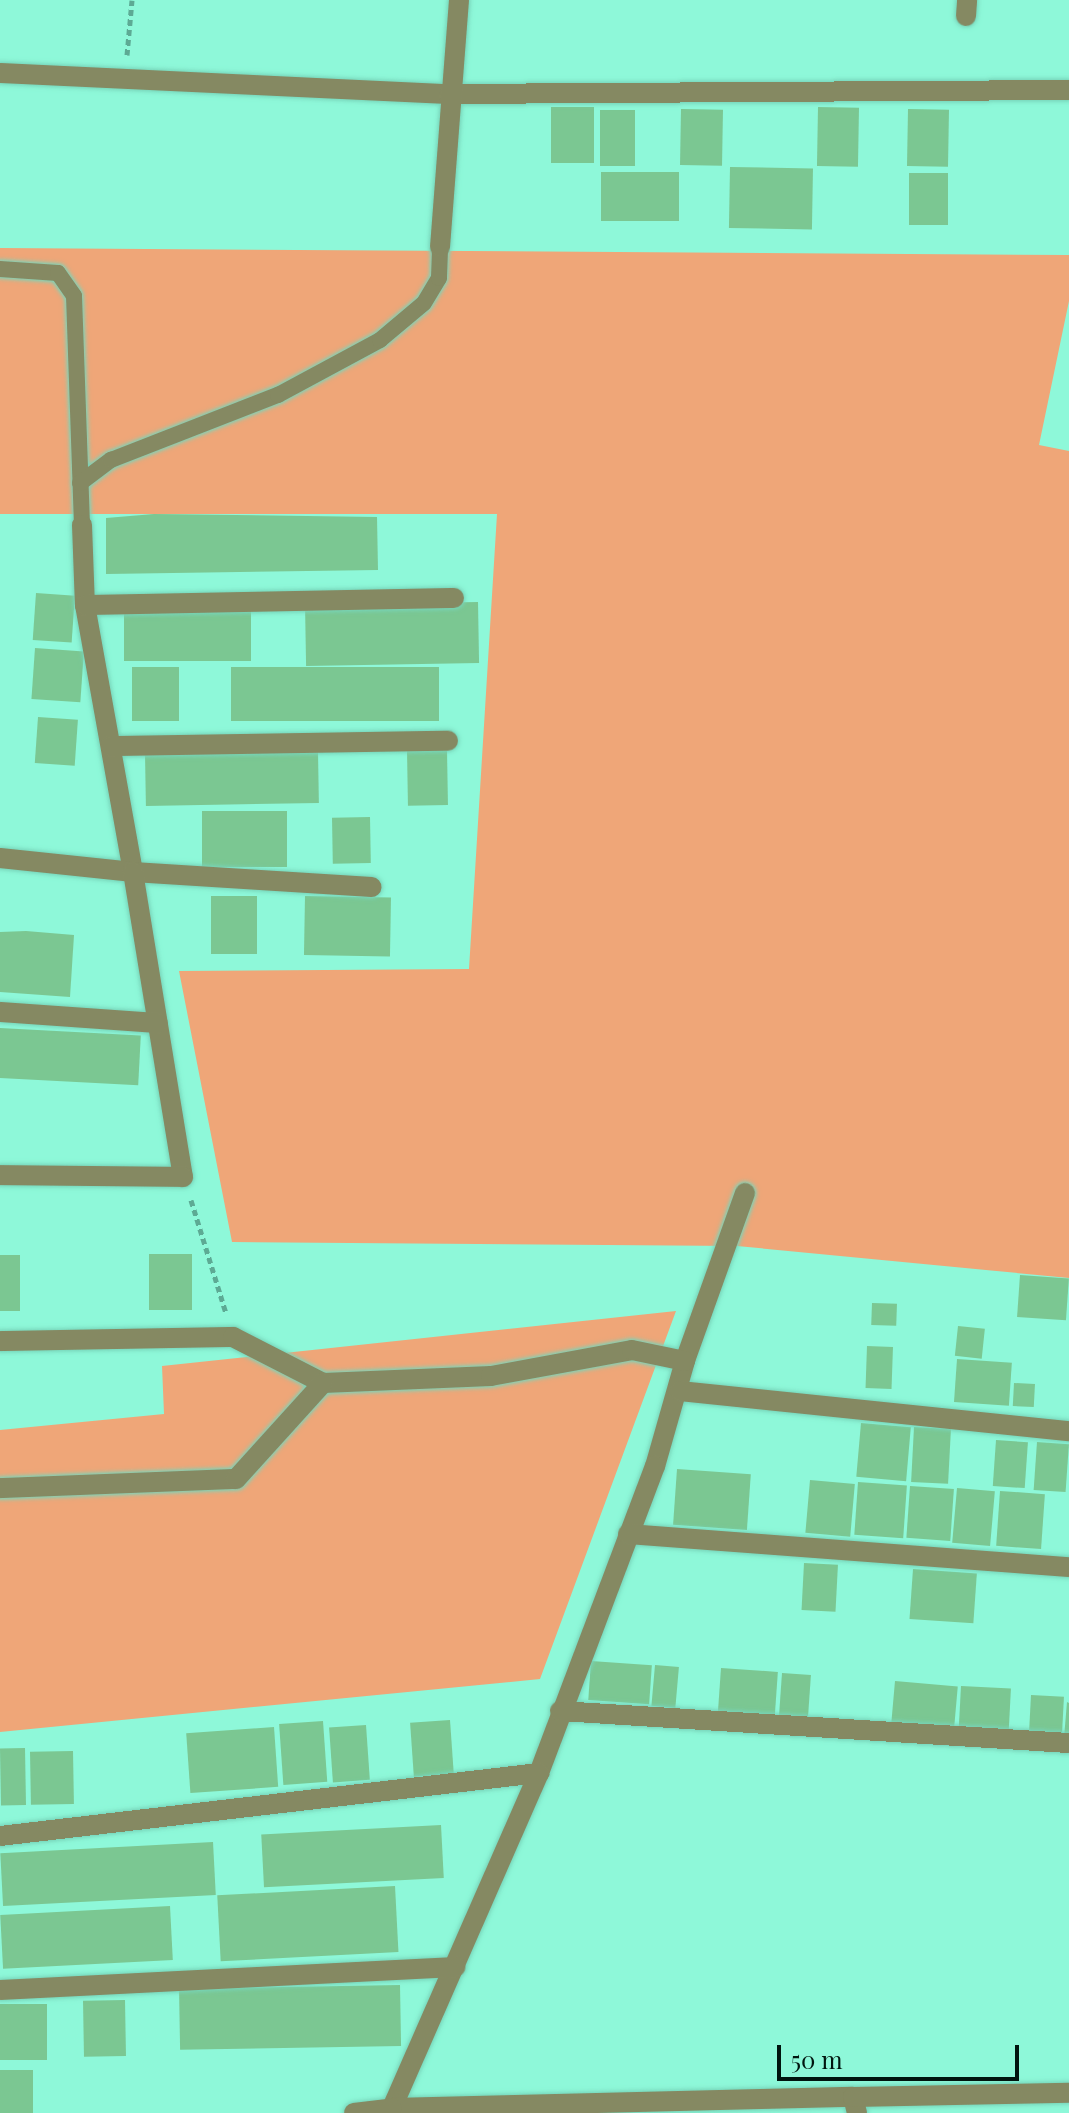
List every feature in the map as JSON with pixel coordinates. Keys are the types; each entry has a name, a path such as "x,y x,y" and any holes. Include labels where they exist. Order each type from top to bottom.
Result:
{"street":[{"path":"440,247 449,94 459,0"},
{"path":"0,73 449,94 1069,90"},
{"path":"0,1175 183,1177 85,605 82,525"},
{"path":"85,605 454,598"},
{"path":"111,746 448,741"},
{"path":"0,858 133,872 372,887"},
{"path":"0,1012 158,1023"},
{"path":"392,2108 539,1773 680,1391 685,1361 745,1193"},
{"path":"0,1341 233,1337 323,1383 491,1376 632,1350 685,1361"},
{"path":"0,1488 236,1479 323,1383"},
{"path":"680,1391 1069,1431"},
{"path":"628,1534 1069,1567"},
{"path":"560,1711 1069,1743"},
{"path":"0,1836 539,1773"},
{"path":"0,1990 455,1967"},
{"path":"354,2113 392,2108 855,2105 1069,2093"}],"lane":[{"path":"80,483 111,460 278,395 380,340 424,303 439,278 440,247"},
{"path":"0,269 58,273 74,296 82,525"}],"path":[{"path":"125,77 132,0"},
{"path":"183,1177 233,1337"}],"shaded area":[{"path":"0,248 1069,255 1069,301 1039,445 1069,451 1069,1278 737,1246 232,1242 179,971 469,969 497,514 0,514"},
{"path":"676,1311 540,1679 0,1732 0,1430 164,1414 162,1366"}],"building":[{"path":"551,107 594,107 594,163 551,163"},
{"path":"818,107 859,108 858,167 817,166"},
{"path":"681,109 723,110 722,166 680,165"},
{"path":"908,109 949,110 948,167 907,166"},
{"path":"600,110 635,110 635,166 600,166"},
{"path":"730,167 813,168 812,229 729,228"},
{"path":"601,172 679,172 679,221 601,221"},
{"path":"909,173 948,173 948,225 909,225"},
{"path":"154,514 377,517 378,570 106,574 106,518"},
{"path":"36,593 75,596 72,643 33,640"},
{"path":"478,602 479,663 306,666 305,605"},
{"path":"124,606 251,606 251,661 124,661"},
{"path":"35,648 84,651 80,702 31,699"},
{"path":"132,667 179,667 179,721 132,721"},
{"path":"231,667 439,667 439,721 231,721"},
{"path":"38,717 78,720 75,766 35,763"},
{"path":"447,750 448,805 408,806 407,751"},
{"path":"318,752 319,803 146,806 145,755"},
{"path":"202,811 287,811 287,867 202,867"},
{"path":"370,817 371,863 333,864 332,818"},
{"path":"211,896 257,896 257,954 211,954"},
{"path":"305,896 391,898 390,956 304,955"},
{"path":"0,932 74,935 70,997 0,992"},
{"path":"0,1028 141,1035 138,1085 0,1078"},
{"path":"149,1254 192,1254 192,1310 149,1310"},
{"path":"0,1255 20,1255 20,1311 0,1311"},
{"path":"1020,1275 1069,1278 1066,1320 1017,1317"},
{"path":"872,1303 897,1304 896,1326 871,1325"},
{"path":"958,1326 985,1329 982,1359 955,1356"},
{"path":"867,1346 893,1347 892,1389 866,1388"},
{"path":"957,1359 1012,1363 1009,1406 954,1402"},
{"path":"1014,1383 1035,1384 1034,1407 1013,1406"},
{"path":"861,1423 911,1427 906,1481 856,1477"},
{"path":"914,1427 951,1429 948,1484 911,1482"},
{"path":"996,1440 1028,1442 1025,1488 993,1486"},
{"path":"1037,1442 1069,1444 1066,1492 1034,1490"},
{"path":"677,1469 751,1474 747,1530 673,1525"},
{"path":"810,1480 855,1484 850,1537 805,1533"},
{"path":"858,1482 907,1485 903,1538 854,1535"},
{"path":"910,1486 954,1489 950,1541 906,1538"},
{"path":"957,1488 995,1491 990,1546 952,1543"},
{"path":"1000,1491 1045,1494 1041,1549 996,1546"},
{"path":"804,1563 838,1565 835,1612 802,1610"},
{"path":"913,1569 977,1573 973,1623 910,1619"},
{"path":"591,1661 652,1665 649,1704 588,1700"},
{"path":"655,1665 679,1667 675,1708 651,1706"},
{"path":"721,1668 778,1672 775,1716 718,1712"},
{"path":"782,1673 811,1675 808,1718 779,1716"},
{"path":"895,1681 958,1686 954,1728 891,1723"},
{"path":"961,1686 1011,1689 1009,1732 959,1729"},
{"path":"1031,1695 1064,1697 1062,1738 1029,1736"},
{"path":"1067,1702 1069,1738 1064,1738"},
{"path":"450,1720 454,1774 414,1777 410,1723"},
{"path":"323,1721 327,1782 283,1785 279,1724"},
{"path":"366,1725 370,1780 333,1782 329,1728"},
{"path":"274,1727 278,1787 190,1793 186,1733"},
{"path":"0,1748 25,1748 26,1805 1,1805"},
{"path":"73,1751 74,1804 31,1805 30,1752"},
{"path":"441,1825 444,1878 264,1887 261,1834"},
{"path":"213,1842 216,1895 3,1906 0,1853"},
{"path":"395,1886 398,1952 221,1961 217,1895"},
{"path":"170,1906 173,1960 3,1969 0,1915"},
{"path":"400,1985 401,2046 180,2050 179,1989"},
{"path":"125,2000 126,2056 84,2057 83,2001"},
{"path":"0,2004 47,2004 47,2060 0,2060"},
{"path":"0,2070 33,2070 33,2113 0,2113"}]}
